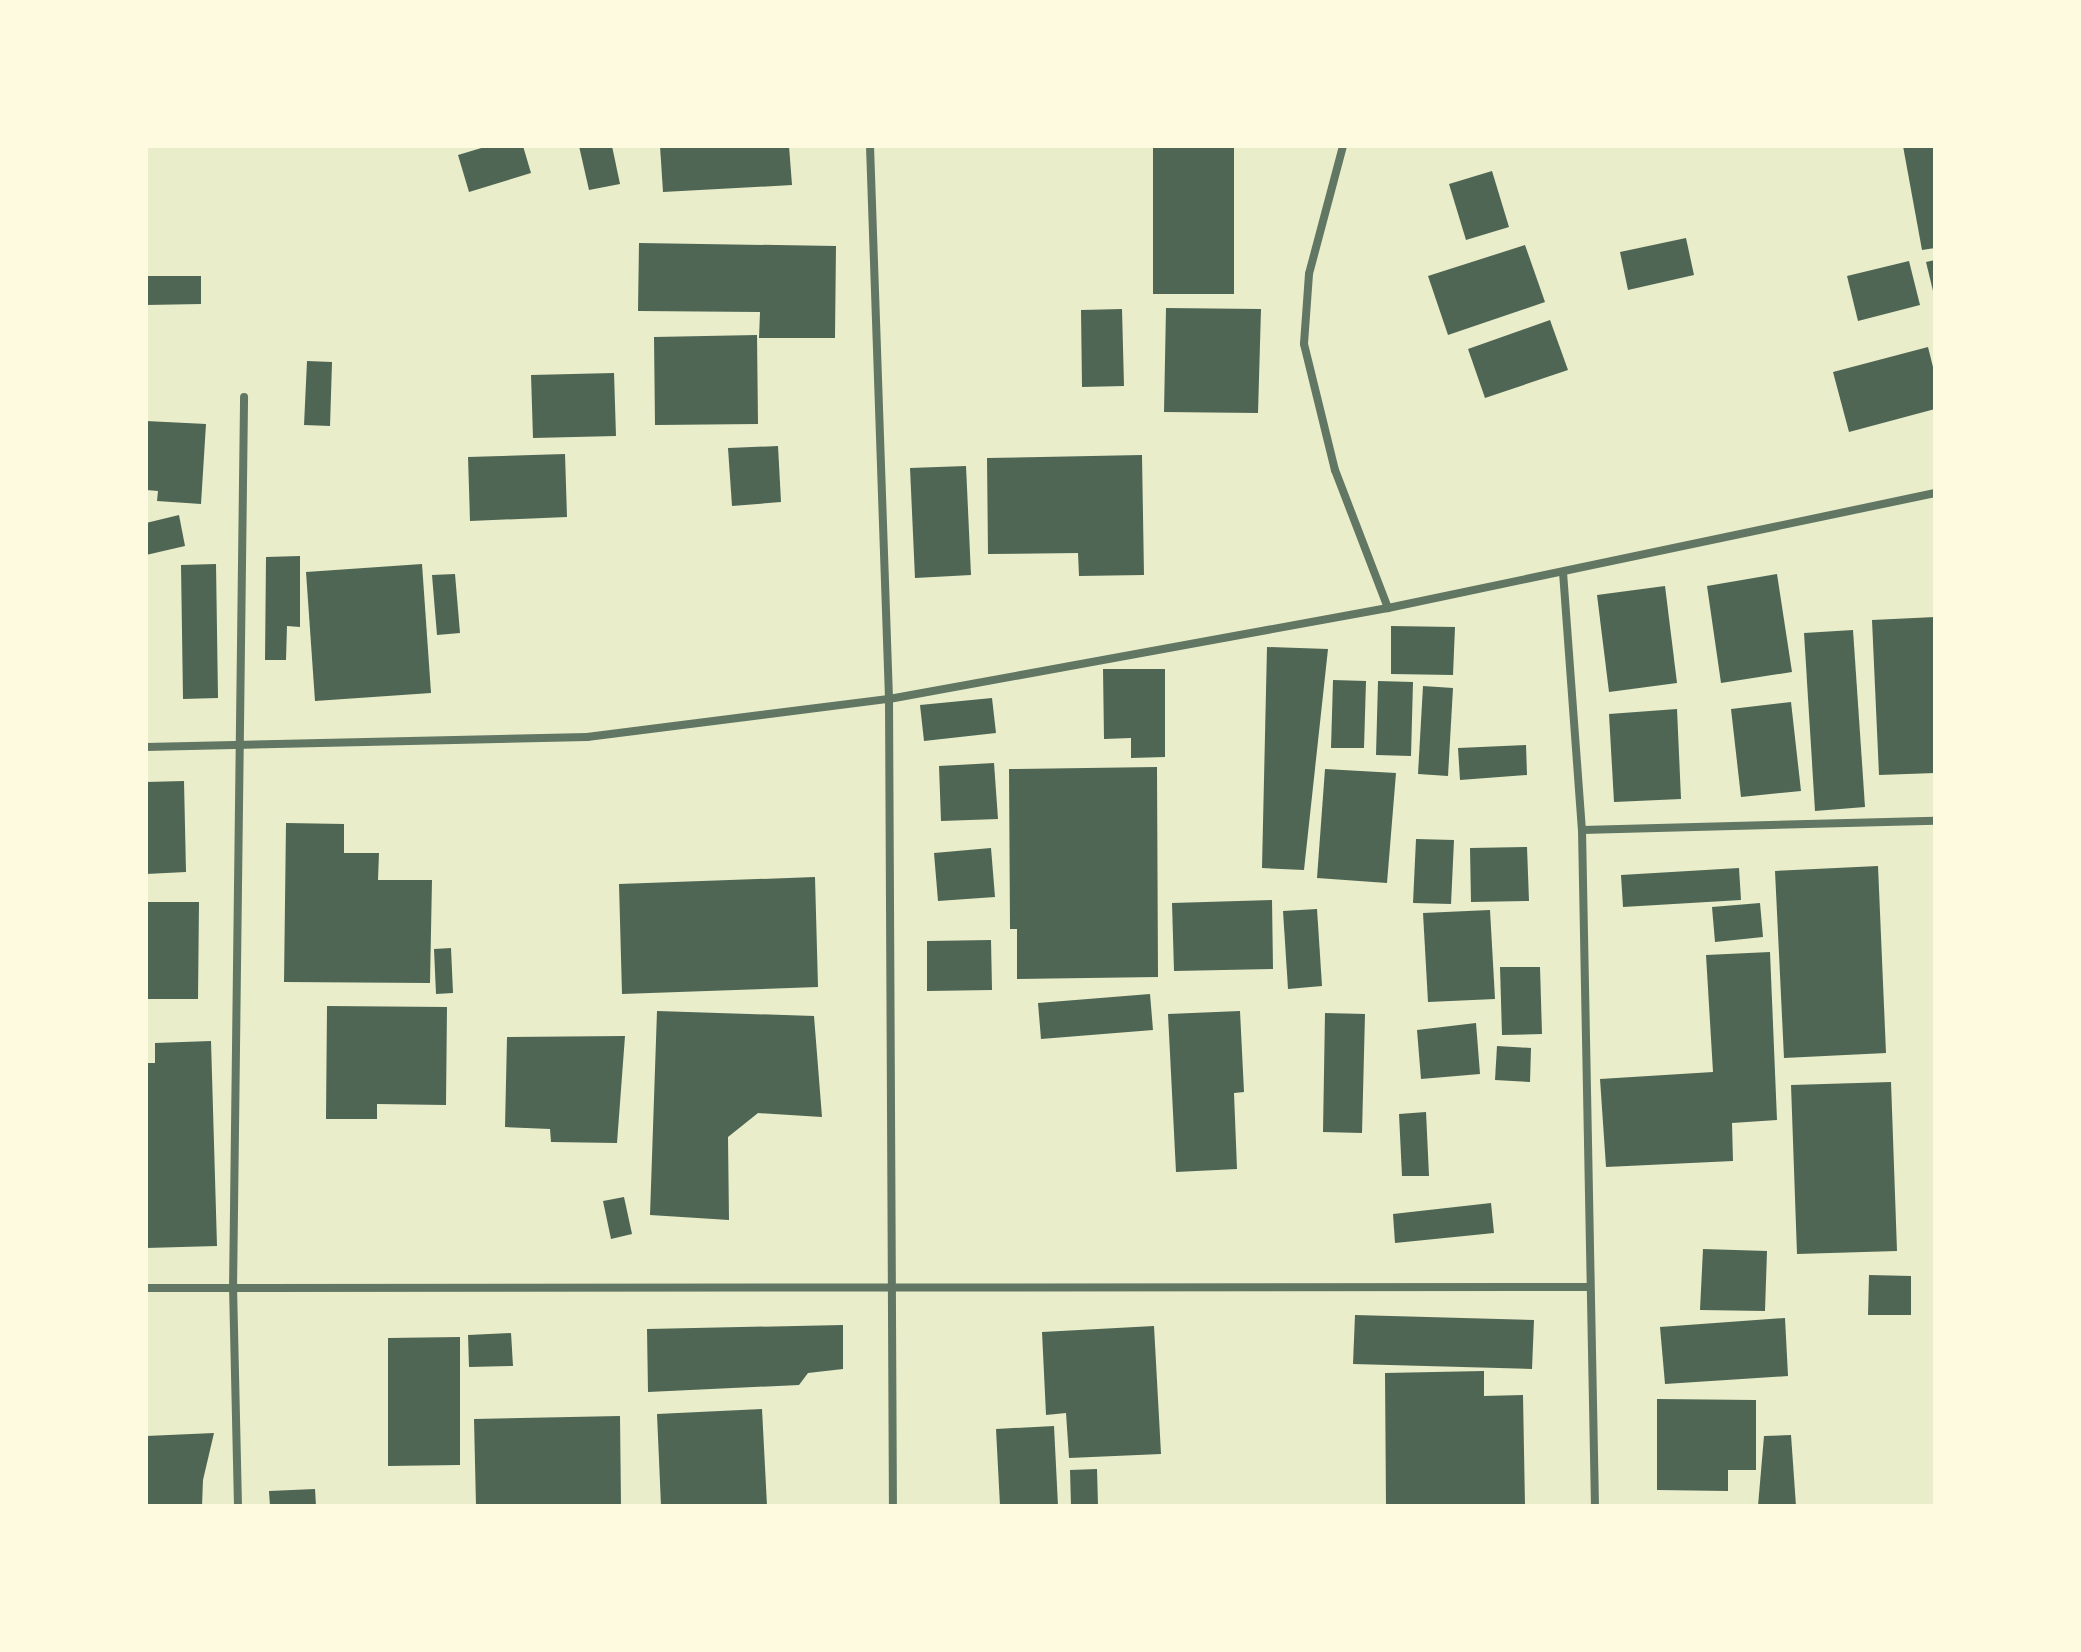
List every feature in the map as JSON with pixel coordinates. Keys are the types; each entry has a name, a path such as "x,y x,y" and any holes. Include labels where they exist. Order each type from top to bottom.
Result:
{"street":[{"path":"870,146 889,699 893,1506"},
{"path":"1343,146 1309,274 1304,344 1335,470 1388,608"},
{"path":"238,1506 233,1290 244,397"},
{"path":"146,747 587,737 889,699 1388,608 1935,493"},
{"path":"1563,572 1582,830 1595,1506"},
{"path":"1582,830 1935,821"},
{"path":"146,1288 1589,1287"}],"building":[{"path":"488,146 523,146 531,173 469,192 458,155"},
{"path":"579,146 612,146 620,184 589,190"},
{"path":"660,146 789,146 792,185 663,192"},
{"path":"1153,146 1234,146 1234,294 1153,294"},
{"path":"1903,146 1935,146 1935,248 1922,250"},
{"path":"1492,171 1509,227 1466,240 1449,184"},
{"path":"1686,238 1694,275 1628,290 1620,252"},
{"path":"639,243 836,246 835,338 759,338 760,312 638,311"},
{"path":"1525,245 1545,302 1448,335 1428,276"},
{"path":"1935,260 1935,295 1934,295 1926,262"},
{"path":"1909,261 1920,305 1858,321 1847,276"},
{"path":"146,276 201,276 201,304 146,305"},
{"path":"1166,308 1261,309 1258,413 1164,412"},
{"path":"1122,309 1124,386 1082,387 1081,310"},
{"path":"1550,320 1568,370 1485,398 1468,349"},
{"path":"757,335 758,424 655,425 654,337"},
{"path":"1928,347 1935,375 1935,409 1849,432 1833,372"},
{"path":"307,361 332,362 330,426 304,425"},
{"path":"614,373 616,436 533,438 531,375"},
{"path":"146,421 206,424 201,504 157,501 158,491 146,490"},
{"path":"778,446 781,502 732,506 728,448"},
{"path":"565,454 567,517 470,521 468,457"},
{"path":"1142,455 1144,575 1079,576 1078,553 988,554 987,458"},
{"path":"966,466 971,575 915,578 910,468"},
{"path":"179,515 185,546 146,555 146,523"},
{"path":"300,556 300,627 287,626 286,660 265,660 266,557"},
{"path":"216,564 218,698 183,699 181,565"},
{"path":"422,564 431,693 315,701 306,572"},
{"path":"455,574 460,633 437,635 432,575"},
{"path":"1777,574 1792,672 1721,683 1707,586"},
{"path":"1665,586 1677,683 1609,692 1597,595"},
{"path":"1935,617 1935,773 1879,775 1872,620"},
{"path":"1391,626 1455,627 1453,675 1391,674"},
{"path":"1853,630 1865,807 1815,811 1804,633"},
{"path":"1267,647 1328,649 1304,870 1262,868"},
{"path":"1103,669 1165,669 1165,757 1131,758 1131,738 1104,739"},
{"path":"1333,680 1366,681 1364,748 1331,748"},
{"path":"1378,681 1413,682 1411,756 1376,755"},
{"path":"1423,686 1453,688 1448,776 1418,774"},
{"path":"992,698 996,733 924,741 920,705"},
{"path":"1791,702 1801,791 1741,797 1731,709"},
{"path":"1677,709 1681,799 1614,802 1609,714"},
{"path":"1526,745 1527,775 1460,780 1458,748"},
{"path":"994,763 998,819 941,821 939,766"},
{"path":"1157,767 1158,977 1017,979 1017,929 1010,929 1009,769"},
{"path":"1325,769 1396,773 1387,883 1317,878"},
{"path":"184,781 186,872 146,874 146,782"},
{"path":"286,823 344,824 344,853 379,853 378,880 432,880 430,983 284,982"},
{"path":"1416,839 1454,840 1451,904 1413,903"},
{"path":"1527,847 1529,901 1471,902 1470,848"},
{"path":"991,848 995,897 938,901 934,853"},
{"path":"1878,866 1886,1053 1784,1058 1775,871"},
{"path":"1739,868 1741,900 1623,907 1621,875"},
{"path":"815,877 818,987 622,994 619,884"},
{"path":"1272,900 1273,969 1174,971 1172,903"},
{"path":"146,902 199,902 198,999 146,999"},
{"path":"1760,903 1763,937 1715,942 1712,907"},
{"path":"1317,909 1322,986 1288,989 1283,911"},
{"path":"1490,910 1495,999 1428,1002 1423,913"},
{"path":"991,940 992,990 927,991 927,941"},
{"path":"451,948 453,993 436,994 434,949"},
{"path":"1770,952 1777,1120 1732,1123 1733,1161 1606,1167 1600,1079 1713,1072 1706,955"},
{"path":"1500,967 1540,967 1542,1034 1502,1035"},
{"path":"1150,994 1153,1030 1041,1039 1038,1003"},
{"path":"327,1006 447,1007 446,1105 377,1104 377,1119 326,1119"},
{"path":"657,1011 814,1016 822,1117 758,1113 728,1137 729,1220 650,1215"},
{"path":"1240,1011 1244,1092 1234,1093 1237,1169 1176,1172 1168,1014"},
{"path":"1325,1013 1365,1014 1362,1133 1323,1132"},
{"path":"1476,1023 1480,1074 1421,1079 1417,1030"},
{"path":"625,1036 617,1143 551,1142 550,1129 505,1127 507,1037"},
{"path":"211,1041 217,1246 146,1248 146,1063 155,1063 155,1043"},
{"path":"1497,1046 1531,1048 1530,1082 1495,1080"},
{"path":"1891,1082 1897,1251 1797,1254 1791,1085"},
{"path":"1426,1112 1429,1176 1402,1176 1399,1114"},
{"path":"624,1197 632,1234 611,1239 603,1201"},
{"path":"1491,1203 1494,1233 1395,1243 1393,1214"},
{"path":"1703,1249 1767,1251 1765,1311 1700,1310"},
{"path":"1869,1275 1911,1276 1911,1315 1868,1315"},
{"path":"1355,1315 1534,1320 1532,1369 1353,1364"},
{"path":"1785,1318 1788,1376 1665,1384 1660,1327"},
{"path":"843,1325 843,1369 808,1373 799,1385 648,1392 647,1329"},
{"path":"1154,1326 1161,1454 1069,1458 1066,1413 1046,1415 1042,1332"},
{"path":"511,1333 513,1366 469,1367 468,1335"},
{"path":"460,1337 460,1465 388,1466 388,1338"},
{"path":"1484,1371 1484,1396 1523,1395 1525,1506 1386,1506 1385,1373"},
{"path":"1657,1399 1756,1400 1756,1470 1728,1470 1728,1491 1657,1490"},
{"path":"762,1409 767,1506 661,1506 657,1414"},
{"path":"620,1416 621,1506 476,1506 474,1419"},
{"path":"1054,1426 1058,1506 1000,1506 996,1429"},
{"path":"214,1433 203,1480 202,1506 146,1506 146,1436"},
{"path":"1791,1435 1796,1506 1758,1506 1764,1436"},
{"path":"1097,1469 1098,1506 1071,1506 1070,1470"},
{"path":"315,1489 316,1506 270,1506 269,1491"}]}
